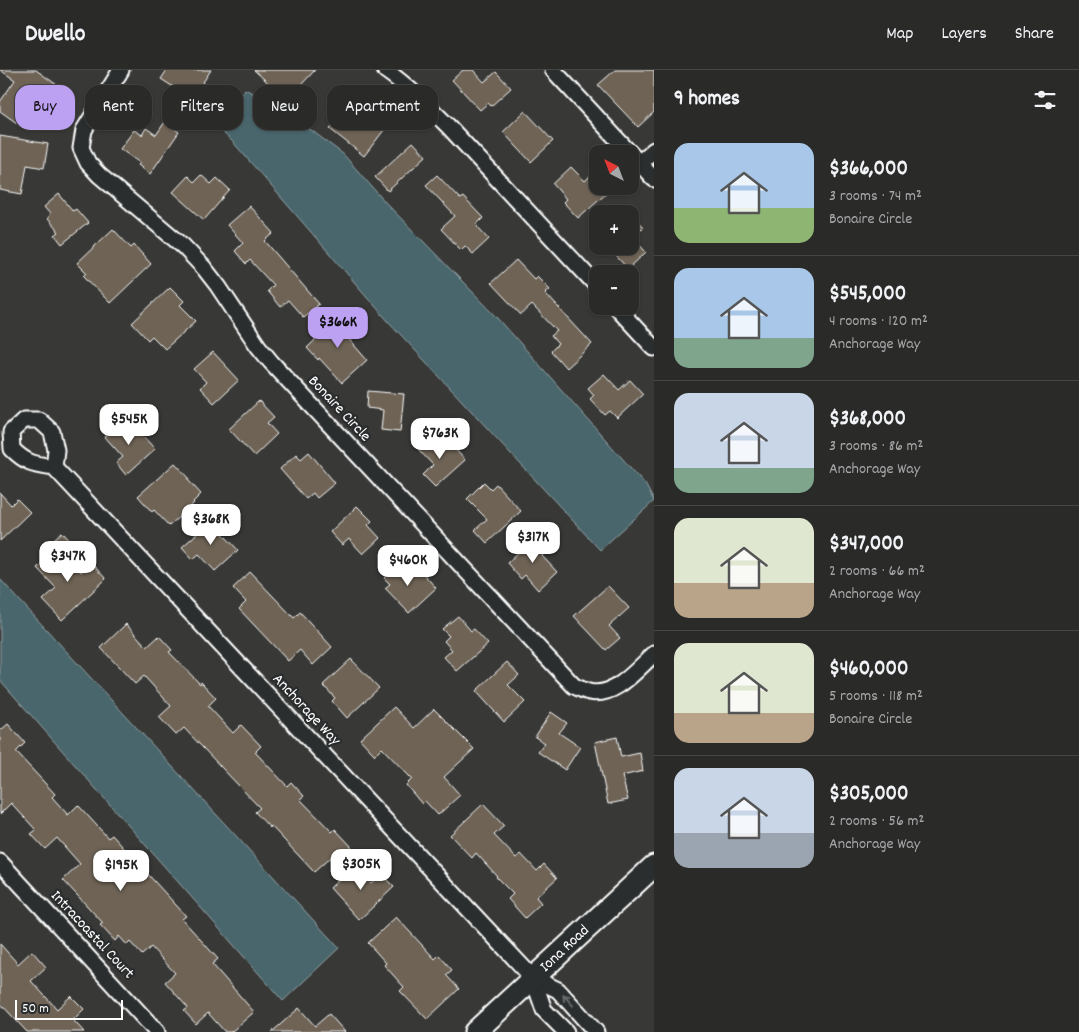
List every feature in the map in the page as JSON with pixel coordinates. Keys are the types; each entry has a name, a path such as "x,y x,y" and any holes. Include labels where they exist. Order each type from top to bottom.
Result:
{"street":[{"name":"Bonaire Circle","path":"121,70 84,130 82,148 88,163 98,175 183,246 204,268 271,362 574,686 589,692 604,692 619,686 654,654"},
{"path":"385,70 423,101 448,126 589,277"},
{"path":"553,70 622,145"},
{"path":"654,150 639,163 654,179"},
{"path":"623,315 654,348"},
{"name":"Anchorage Way","path":"54,466 533,978"},
{"name":"Intracoastal Court","path":"0,862 158,1032"},
{"name":"Iona Road","path":"475,1032 654,866"},
{"path":"533,978 544,1010 566,1032"},
{"path":"533,978 558,990 596,1032"}],"water":[{"path":"245,89 253,93 253,130 311,130 343,154 386,203 497,317 645,484 654,501 600,550 388,321 232,141 222,132 223,130 243,130 243,93"},
{"path":"0,579 339,948 283,1001 0,680"}],"building":[{"path":"0,70 36,70 57,85 15,85 15,122 0,111 0,102 15,80"},
{"path":"167,70 211,70 201,85 170,85 161,79"},
{"path":"254,70 315,70 301,85 270,85"},
{"path":"463,70 473,70 484,82 496,72 511,88 491,106 488,103 480,110 452,80"},
{"path":"615,70 654,70 654,112 638,127 598,85"},
{"path":"525,111 553,141 531,162 503,132"},
{"path":"162,126 162,130 176,130 179,132 150,174 138,165 140,163 120,149 134,130 142,135 145,130 149,130 156,135"},
{"path":"331,130 384,130 364,156"},
{"path":"0,136 48,144 44,168 27,165 22,194 0,190"},
{"path":"413,142 426,156 388,191 375,177"},
{"path":"571,167 585,181 589,177 589,195 604,195 592,205 589,205 589,208 578,218 563,202 566,199 553,184"},
{"path":"201,175 211,184 217,178 230,190 204,220 173,192 188,176 194,182"},
{"path":"437,175 460,199 463,197 483,218 476,225 489,239 473,254 465,246 461,250 441,229 455,216 426,185"},
{"path":"59,194 73,211 76,209 88,223 62,244 55,235 59,232 47,219 50,214 44,207"},
{"path":"249,206 274,233 265,241 319,304 303,317 288,300 280,307 267,291 273,285 250,260 246,264 235,251 243,243 227,225"},
{"path":"639,223 643,227 639,231"},
{"path":"113,229 131,248 134,245 151,264 110,303 84,276 87,273 77,263"},
{"path":"639,244 646,252 632,265 624,265 615,255 639,255"},
{"path":"516,260 534,279 537,276 550,289 545,293 592,344 566,368 551,351 558,344 551,336 557,331 532,305 521,315 491,283"},
{"path":"170,287 184,301 180,305 196,321 165,349 152,336 148,340 132,323"},
{"path":"343,313 357,328 347,337 367,360 342,383 307,348"},
{"path":"213,352 239,380 214,403 200,388 206,382 194,369"},
{"path":"604,374 619,390 630,380 643,394 617,418 610,411 605,415 590,399 594,395 588,388"},
{"path":"368,391 404,394 400,432 381,430 383,410 367,408"},
{"path":"259,401 274,417 267,423 277,434 254,456 229,429"},
{"path":"126,418 155,449 126,475 116,463 123,457 105,437"},
{"path":"431,436 438,443 444,437 465,460 435,487 423,475 433,465 418,449"},
{"path":"309,452 335,483 317,498 313,493 306,499 280,469 296,454 301,459"},
{"path":"175,463 201,494 169,526 154,510 152,512 138,496"},
{"path":"484,482 491,489 496,484 521,511 487,543 475,530 487,519 467,499"},
{"path":"0,493 11,505 17,499 30,512 0,541"},
{"path":"357,506 372,521 368,525 380,538 363,554 349,539 342,545 330,532"},
{"path":"211,521 238,550 215,571 199,554 193,559 182,547"},
{"path":"62,532 75,546 67,553 54,539"},
{"path":"536,536 549,549 542,556 557,572 538,590 525,575 521,579 507,563"},
{"path":"59,548 81,572 91,563 106,579 62,620 43,600 56,588 37,568"},
{"path":"402,561 415,575 420,570 436,588 409,613 385,588 390,584 384,578"},
{"path":"250,572 294,618 300,612 332,647 313,665 300,650 288,661 239,609 246,602 233,588"},
{"path":"608,586 629,608 609,626 620,638 606,650 574,616"},
{"path":"458,616 471,631 474,629 488,644 457,671 444,657 452,650 444,641 449,636 442,629"},
{"path":"126,624 147,647 159,636 172,650 169,652 216,698 208,706 233,733 241,725 261,746 255,752 287,786 291,782 304,796 300,799 332,832 335,829 352,847 338,859 334,854 314,872 271,826 270,828 255,812 260,808 184,728 176,735 159,717 171,706 144,676 135,684 101,648"},
{"path":"351,659 379,688 347,718 332,701 335,698 323,685"},
{"path":"507,662 519,675 508,685 525,702 504,722 476,691"},
{"path":"394,707 414,728 434,709 474,749 444,777 460,795 438,815 425,801 422,804 406,785 412,779 382,748 375,755 360,739"},
{"path":"551,712 567,723 559,733 580,747 565,770 538,752 545,743 535,737"},
{"path":"8,724 25,743 16,752 55,794 52,797 68,815 78,805 108,838 112,835 186,916 182,919 218,959 212,964 254,1012 231,1032 225,1032 208,1013 196,1024 184,1011 188,1008 165,982 175,973 151,947 142,955 130,942 127,945 119,936 115,941 100,925 103,923 63,880 80,864 57,838 45,849 31,834 36,830 11,803 0,814 0,731"},
{"path":"617,737 621,757 640,753 643,771 622,776 628,800 608,804 595,742"},
{"path":"483,804 504,826 494,835 516,858 521,854 537,871 544,864 557,878 536,897 541,903 525,918 508,899 513,894 497,876 476,853 472,858 450,835"},
{"path":"354,865 371,883 381,874 394,887 359,920 330,888"},
{"path":"396,917 435,959 439,955 452,970 446,975 459,989 427,1019 400,991 404,987 384,965 386,963 368,943"},
{"path":"0,944 18,964 32,951 46,967 31,981 57,1009 71,996 84,1009 73,1020 84,1032 27,1032 0,1003"},
{"path":"299,1008 315,1026 329,1014 345,1032 272,1032"}]}
